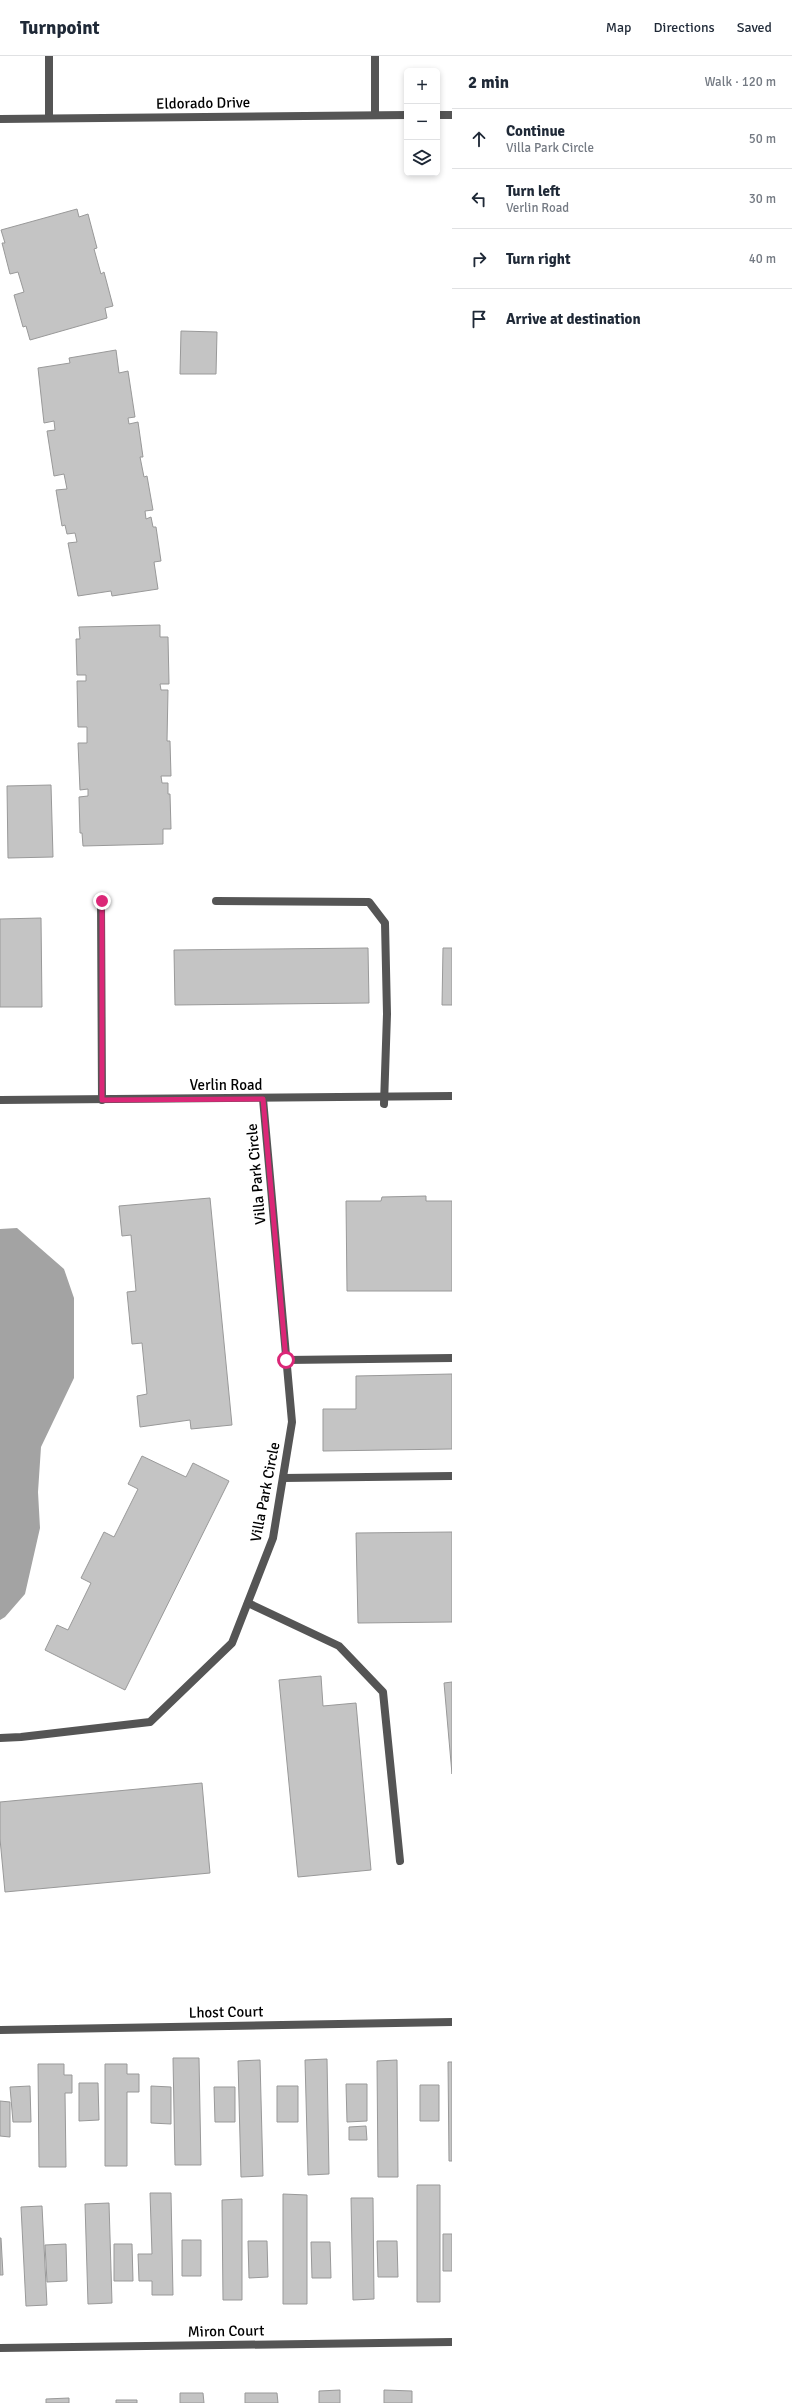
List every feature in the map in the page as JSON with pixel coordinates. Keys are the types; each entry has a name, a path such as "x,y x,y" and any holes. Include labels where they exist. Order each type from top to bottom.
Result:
{"street":[{"path":"49,56 49,118"},
{"path":"375,56 375,115"},
{"path":"440,115 452,114"},
{"name":"Eldorado Drive","path":"0,119 404,115"},
{"path":"102,901 102,1100"},
{"path":"216,901 369,902 385,923 387,1014 384,1101"},
{"name":"Verlin Road","path":"0,1100 263,1099 384,1101 452,1096"},
{"name":"Villa Park Circle","path":"0,1738 21,1737 150,1722 232,1643 273,1538 292,1422 263,1099"},
{"path":"286,1360 452,1358"},
{"path":"283,1478 452,1476"},
{"path":"248,1603 339,1646 383,1692 400,1861"},
{"name":"Lhost Court","path":"0,2030 452,2022"},
{"name":"Miron Court","path":"0,2348 452,2342"}],"shaded area":[{"path":"17,1228 64,1269 74,1298 74,1378 41,1447 38,1492 40,1528 25,1594 5,1617 0,1620 0,1229"}],"building":[{"path":"77,209 79,217 88,214 97,248 94,249 101,274 104,272 113,306 105,308 107,318 30,340 26,326 23,327 14,295 24,292 18,272 10,274 2,243 5,243 1,230"},
{"path":"181,331 217,332 216,374 180,374"},
{"path":"116,350 119,373 128,371 135,417 128,418 129,424 138,422 143,457 140,457 144,477 147,476 153,510 145,511 146,519 151,517 153,527 156,527 161,561 154,562 158,589 112,596 111,591 78,596 68,543 77,542 75,533 67,534 65,525 62,526 56,490 67,489 64,474 54,476 47,431 55,430 54,421 44,423 38,368 70,363 69,358"},
{"path":"160,625 160,637 168,637 169,684 160,684 161,690 168,690 167,741 170,741 171,776 161,776 162,783 168,783 168,794 170,794 171,829 163,829 163,844 83,846 82,833 80,833 79,797 88,796 88,789 80,790 78,743 87,743 87,727 78,727 77,681 86,681 86,675 77,675 76,639 80,639 79,627"},
{"path":"51,785 53,857 8,858 7,786"},
{"path":"41,918 42,1007 0,1007 0,919"},
{"path":"368,948 369,1003 175,1005 174,950"},
{"path":"443,948 452,948 452,1005 442,1005"},
{"path":"426,1196 426,1201 452,1201 452,1291 347,1291 346,1201 381,1201 382,1197"},
{"path":"210,1198 232,1425 191,1429 190,1420 140,1427 137,1396 147,1394 142,1343 132,1344 127,1292 136,1291 131,1235 122,1236 119,1206"},
{"path":"452,1374 452,1449 323,1451 323,1409 356,1409 356,1376"},
{"path":"142,1456 186,1477 193,1463 229,1481 125,1690 45,1650 57,1625 68,1630 91,1583 81,1578 104,1532 114,1537 138,1489 128,1484"},
{"path":"452,1532 452,1622 358,1623 356,1533"},
{"path":"321,1676 323,1706 356,1703 371,1870 298,1877 279,1680"},
{"path":"452,1682 452,1774 444,1683"},
{"path":"202,1783 210,1873 5,1892 0,1839 0,1802"},
{"path":"173,2058 199,2058 201,2165 175,2165"},
{"path":"327,2059 329,2174 308,2175 305,2060"},
{"path":"260,2060 263,2176 241,2177 238,2061"},
{"path":"397,2060 398,2177 378,2177 377,2061"},
{"path":"448,2062 452,2062 452,2161 449,2161"},
{"path":"38,2064 64,2064 64,2075 72,2075 72,2093 65,2093 66,2167 39,2167"},
{"path":"105,2064 127,2064 127,2074 139,2074 139,2092 127,2092 127,2166 105,2166"},
{"path":"79,2083 98,2083 99,2120 79,2121"},
{"path":"346,2084 367,2084 367,2121 347,2122"},
{"path":"420,2085 439,2085 439,2121 420,2121"},
{"path":"30,2086 31,2122 13,2122 10,2087"},
{"path":"151,2086 171,2087 171,2124 151,2123"},
{"path":"277,2086 298,2086 298,2122 277,2122"},
{"path":"214,2087 235,2087 235,2122 215,2122"},
{"path":"0,2101 10,2102 10,2137 0,2136"},
{"path":"366,2126 367,2140 349,2140 349,2127"},
{"path":"417,2185 440,2185 440,2302 417,2302"},
{"path":"150,2193 171,2193 173,2295 152,2295 152,2281 139,2281 138,2254 152,2254"},
{"path":"283,2194 307,2195 307,2304 283,2304"},
{"path":"351,2198 373,2198 374,2299 353,2300"},
{"path":"242,2199 242,2300 223,2300 222,2200"},
{"path":"109,2203 112,2303 88,2304 85,2204"},
{"path":"42,2206 47,2305 26,2306 21,2207"},
{"path":"443,2234 452,2234 452,2271 443,2271"},
{"path":"1,2238 3,2275 0,2275"},
{"path":"182,2240 201,2240 201,2276 182,2276"},
{"path":"248,2241 267,2241 268,2277 249,2278"},
{"path":"377,2241 397,2241 398,2277 378,2277"},
{"path":"311,2242 330,2242 331,2278 312,2278"},
{"path":"66,2244 67,2281 47,2282 45,2245"},
{"path":"114,2244 132,2244 133,2281 114,2281"},
{"path":"340,2390 340,2403 319,2403 319,2391"},
{"path":"384,2390 412,2391 412,2403 384,2403"},
{"path":"180,2393 203,2393 204,2403 180,2403"},
{"path":"245,2393 277,2393 278,2403 245,2403"},
{"path":"69,2398 69,2403 46,2403 46,2399"},
{"path":"116,2400 137,2400 137,2403 116,2403"}],"route":[{"path":"102,901 102,1100 263,1099 286,1360"}]}
